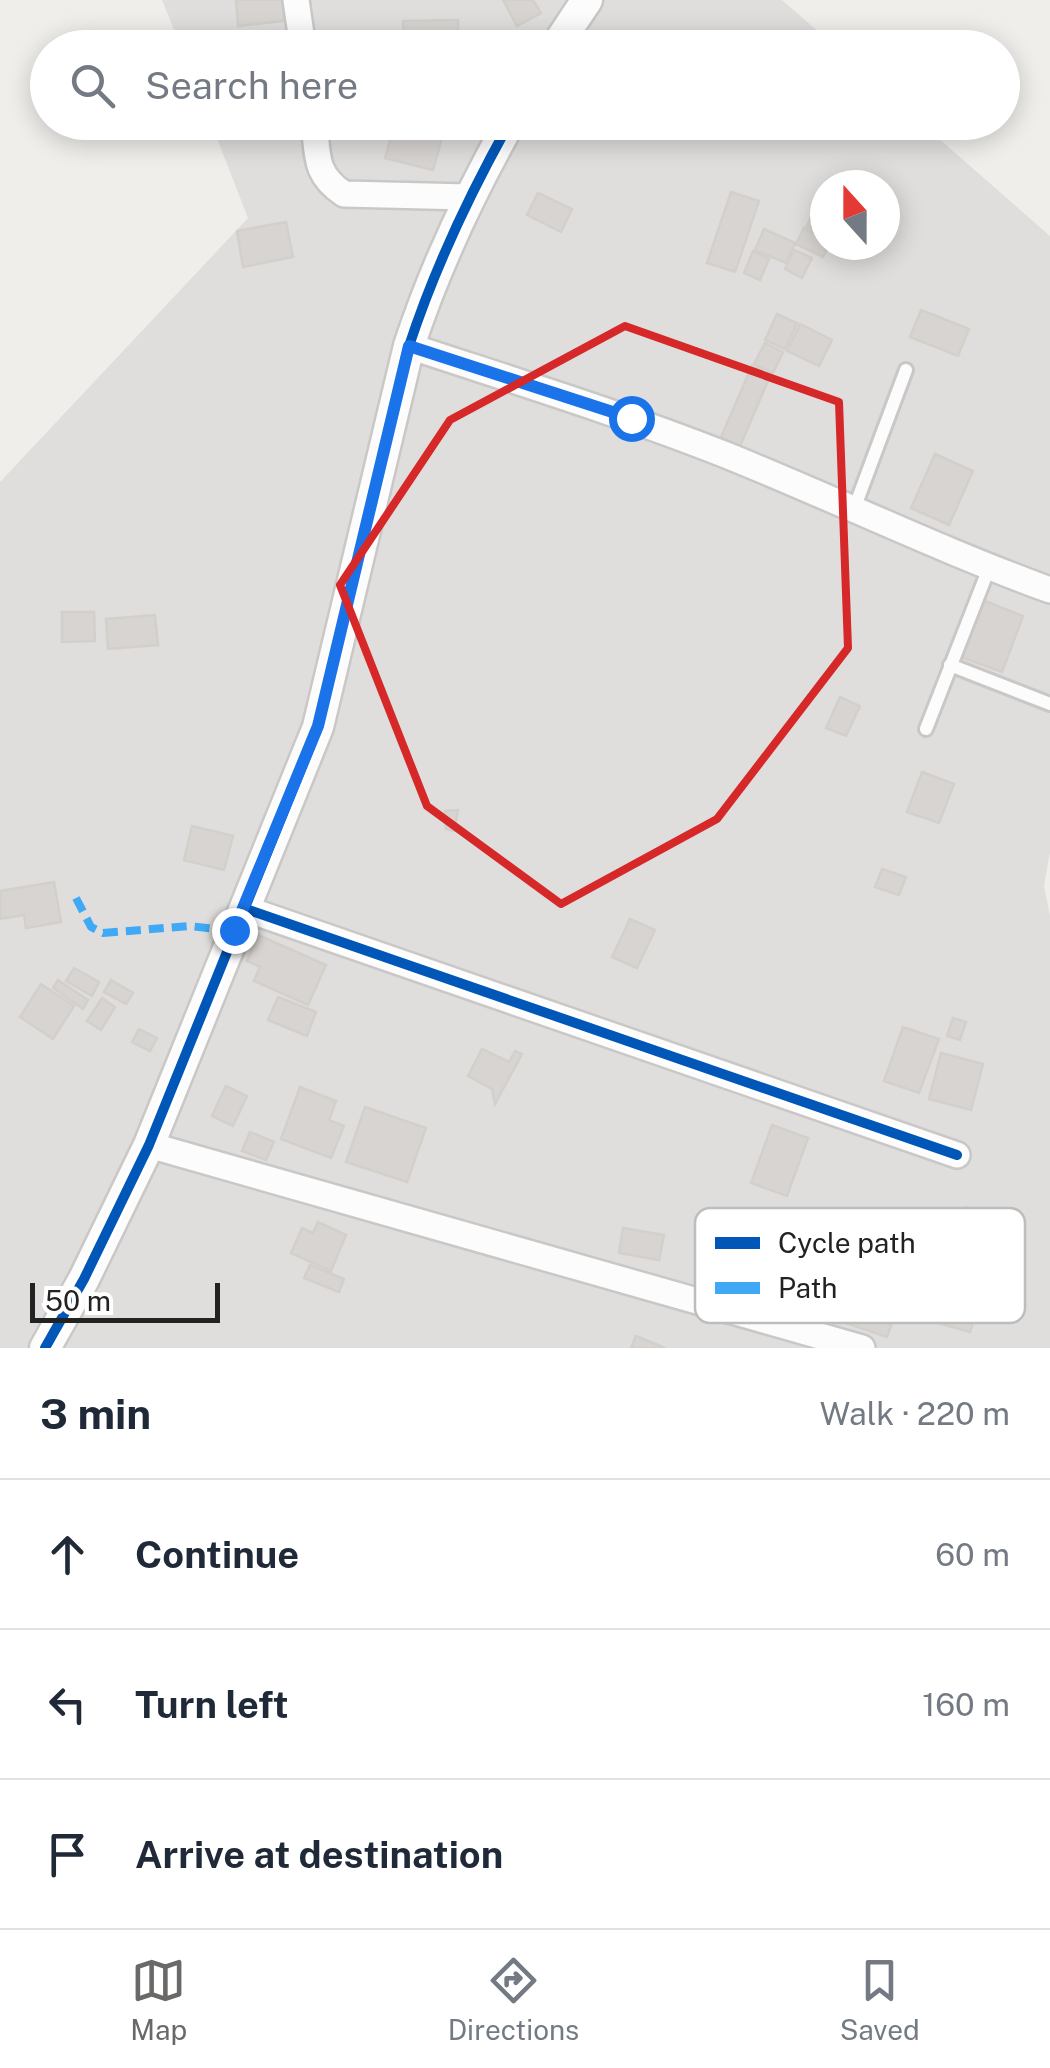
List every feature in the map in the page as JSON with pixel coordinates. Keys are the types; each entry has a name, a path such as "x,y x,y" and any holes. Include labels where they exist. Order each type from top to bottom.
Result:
{"street":[{"path":"296,0 300,30"},
{"path":"566,30 586,0"},
{"path":"316,140 320,172 344,194 468,197"},
{"path":"45,1348 84,1279 149,1145 318,726 409,346 426,294 468,197 500,140"},
{"path":"409,346 631,418 1050,590"},
{"path":"243,908 958,1155"},
{"path":"149,1145 695,1300"},
{"path":"774,1323 862,1348"}],"lane":[{"path":"854,509 906,370"},
{"path":"926,729 990,568"},
{"path":"950,665 1050,704"}],"highlighted area":[{"path":"625,326 839,402 848,648 717,819 561,904 427,806 340,585 450,420"}],"shaded area":[{"path":"162,0 782,0 816,30 174,30"},
{"path":"218,140 940,140 1050,236 1050,852 1044,886 1050,916 1050,1348 0,1348 0,482 248,218"}],"building":[{"path":"236,0 282,0 284,21 238,26"},
{"path":"503,0 533,0 541,13 517,26"},
{"path":"458,20 458,30 403,30 403,21"},
{"path":"390,140 441,140 433,170 385,158"},
{"path":"731,192 759,201 735,272 707,263"},
{"path":"538,193 572,209 561,232 527,215"},
{"path":"286,222 293,257 243,267 237,231"},
{"path":"804,228 810,231 810,251 796,244"},
{"path":"764,229 795,243 786,263 755,250"},
{"path":"794,250 810,257 802,278 785,269"},
{"path":"753,251 769,259 760,280 744,273"},
{"path":"921,310 969,329 958,356 910,337"},
{"path":"777,314 797,323 785,349 765,340"},
{"path":"800,324 832,340 819,366 787,351"},
{"path":"765,343 783,352 773,373 754,364"},
{"path":"752,366 771,374 740,446 721,437"},
{"path":"935,454 973,471 949,525 911,508"},
{"path":"980,599 1023,616 1002,672 958,656"},
{"path":"62,612 94,612 95,641 62,642"},
{"path":"155,615 158,645 108,649 106,619"},
{"path":"840,697 860,706 846,736 826,728"},
{"path":"922,772 954,784 939,823 907,812"},
{"path":"458,810 454,831 446,829 445,811"},
{"path":"192,826 233,836 224,870 184,860"},
{"path":"882,869 906,877 899,895 875,887"},
{"path":"54,882 61,922 26,928 24,915 0,919 0,891"},
{"path":"630,919 655,930 637,968 612,957"},
{"path":"258,935 326,965 308,1005 254,981 260,967 247,961"},
{"path":"74,968 99,982 92,996 66,981"},
{"path":"58,980 88,1000 83,1009 53,988"},
{"path":"111,980 133,993 126,1004 104,992"},
{"path":"41,984 74,1006 53,1039 20,1017"},
{"path":"278,997 316,1012 307,1036 268,1020"},
{"path":"102,998 115,1007 101,1030 87,1021"},
{"path":"953,1018 966,1022 960,1040 947,1036"},
{"path":"903,1027 939,1039 919,1093 884,1081"},
{"path":"139,1029 157,1038 150,1051 132,1042"},
{"path":"482,1049 509,1062 515,1051 522,1054 495,1104 492,1089 468,1076"},
{"path":"941,1053 983,1064 971,1110 929,1099"},
{"path":"226,1086 247,1096 233,1126 212,1116"},
{"path":"300,1087 336,1101 329,1120 344,1126 331,1158 281,1139"},
{"path":"365,1107 426,1128 407,1182 346,1162"},
{"path":"772,1125 808,1138 787,1196 751,1183"},
{"path":"250,1132 274,1142 266,1160 242,1151"},
{"path":"318,1222 346,1235 331,1271 291,1253 302,1228 313,1233"},
{"path":"623,1228 664,1235 659,1260 619,1253"},
{"path":"310,1265 344,1279 339,1292 304,1278"},
{"path":"846,1323 892,1323 887,1337"},
{"path":"938,1323 973,1323 970,1332"},
{"path":"636,1336 665,1348 631,1348"}],"marked path":[{"path":"76,898 91,927 103,933 189,926 234,931"}],"cycle path":[{"path":"45,1348 84,1279 149,1145 318,727 409,346 454,232 501,140"},
{"path":"243,908 957,1155"}],"route":[{"path":"234,930 318,726 409,346 631,418"}]}
